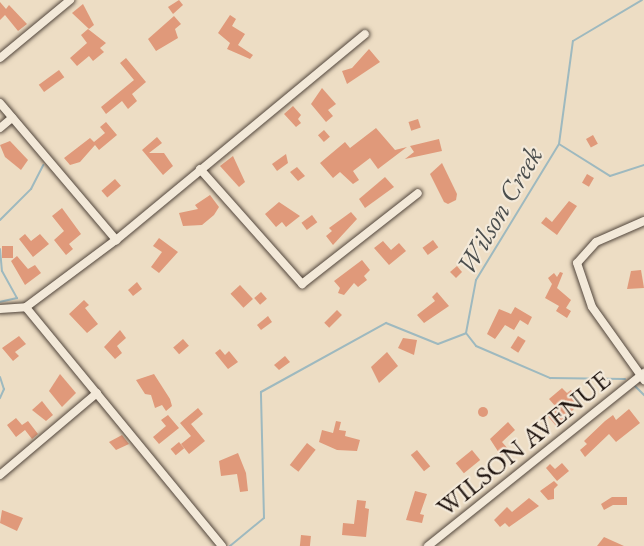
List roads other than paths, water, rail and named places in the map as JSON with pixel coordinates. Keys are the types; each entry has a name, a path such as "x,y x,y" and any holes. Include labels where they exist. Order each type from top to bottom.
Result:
{"street":[{"path":"0,58 70,0"},
{"path":"0,309 26,307 116,240 365,34"},
{"path":"0,104 116,240"},
{"path":"0,128 12,118"},
{"path":"200,169 302,284 418,193"},
{"path":"642,376 592,307 577,263 597,242 644,221"},
{"path":"26,307 222,546"},
{"name":"WILSON AVENUE","path":"428,546 642,376"},
{"path":"0,475 97,393"}],"waterway":[{"name":"Wilson Creek","path":"230,546 264,518 261,392 386,323 438,344 466,333 476,280 559,144 573,41 642,0"},
{"path":"559,144 610,176 644,165"},
{"path":"0,220 31,189 43,165"},
{"path":"0,249 2,271 17,298 0,302"},
{"path":"466,333 476,346 550,378 625,379"},
{"path":"0,377 4,389 0,398"},
{"path":"635,386 644,395"}]}
